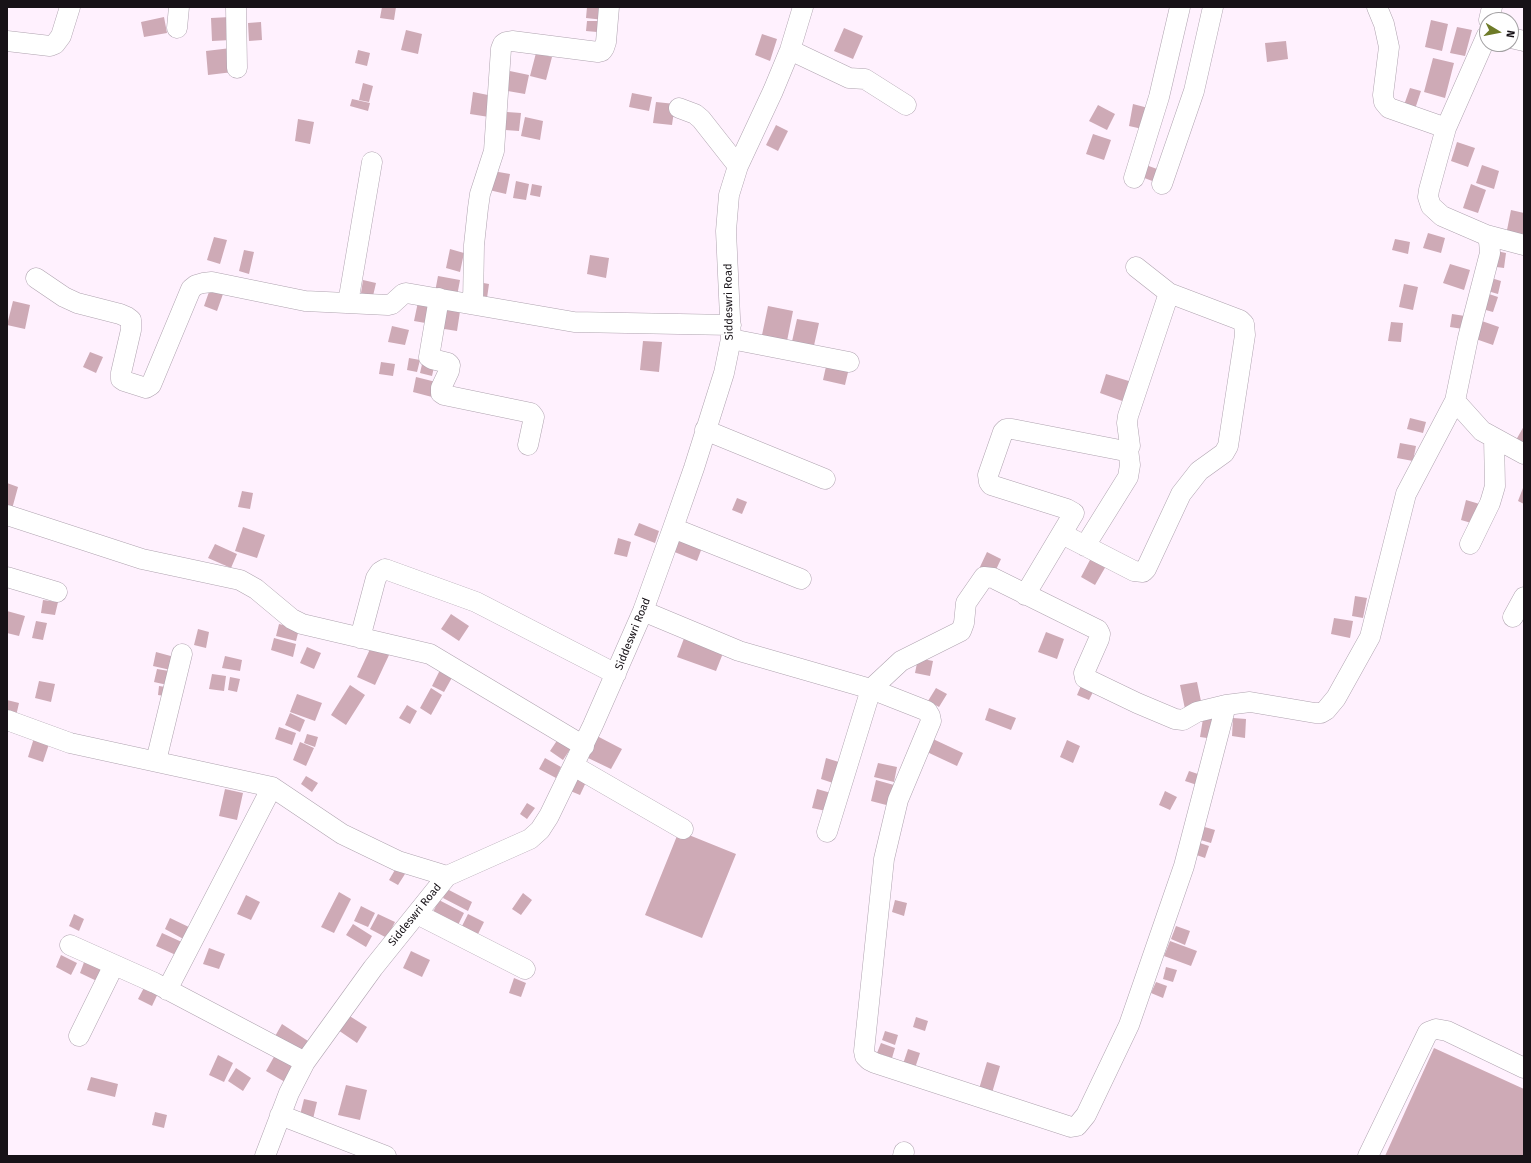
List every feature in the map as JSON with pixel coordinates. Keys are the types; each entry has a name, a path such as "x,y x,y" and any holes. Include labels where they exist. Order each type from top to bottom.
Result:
{"street":[{"path":"7,41 50,46 55,44 61,36 70,7"},
{"path":"177,28 179,7"},
{"path":"236,7 236,68"},
{"path":"473,304 474,246 478,208 480,194 494,151 502,44 512,41 598,52 602,51 607,38 609,7"},
{"name":"Siddeswri Road","path":"265,1156 289,1093 305,1062 373,968 447,876 530,839 535,834 549,816 584,746 643,610 694,468 724,373 731,332 726,213 728,195 738,166 773,91 790,50 803,7"},
{"path":"1134,178 1159,97 1180,7"},
{"path":"1162,184 1194,91 1213,7"},
{"path":"1377,7 1384,24 1388,47 1383,95 1384,102 1389,108 1446,128"},
{"path":"790,50 849,78 865,79 906,105"},
{"path":"1480,52 1446,128 1428,197 1431,206 1442,216 1486,235 1524,245"},
{"path":"679,108 695,114 701,119 738,166"},
{"path":"348,303 372,162"},
{"path":"827,832 871,689 901,660 961,631 964,623 966,603 984,577 992,578 1100,632 1099,639 1084,673 1085,678 1137,703 1180,720 1186,719 1197,712 1226,705 1258,702 1315,713 1321,713 1326,710 1336,698 1370,637 1406,494 1455,401 1468,338 1490,253 1489,241 1486,235"},
{"path":"1062,534 1134,571 1144,572 1181,494 1199,471 1224,453 1228,446 1245,335 1244,324 1240,320 1169,293 1136,267"},
{"path":"36,278 64,297 77,303 127,317 130,320 131,330 121,379 146,388 151,385 191,289 196,285 212,282 305,300 388,305 392,304 406,293 574,322 731,332 849,362"},
{"path":"1085,546 1128,477 1130,465 1128,449 1130,446 1127,424 1128,416 1169,293"},
{"path":"439,298 429,357 432,360 448,363 450,365 449,371 441,388 441,393 444,395 531,413 534,417 528,445"},
{"path":"1455,401 1474,424 1494,438 1524,454"},
{"path":"1025,595 1074,515 1072,511 991,485 988,475 1003,432 1006,429 1012,429 1125,451 1128,449"},
{"path":"706,430 825,479"},
{"path":"1470,544 1494,493 1494,438"},
{"path":"7,514 142,559 240,580 256,589 296,621 360,638 430,654 584,746"},
{"path":"673,528 801,579"},
{"path":"360,638 376,578 380,572 385,569 464,596 616,674"},
{"path":"7,576 57,592"},
{"path":"1513,618 1524,597"},
{"path":"643,610 739,651 871,689 927,711 931,721 898,800 884,859 864,1051 865,1056 875,1063 1071,1126 1076,1126 1086,1115 1125,1035 1134,1012 1188,853 1226,705"},
{"path":"156,761 182,654"},
{"path":"7,720 70,743 272,787 342,834 398,861 447,876"},
{"path":"574,766 683,829"},
{"path":"167,990 272,787"},
{"path":"417,914 525,969"},
{"path":"70,945 167,990 305,1062"},
{"path":"79,1036 114,965"},
{"path":"1368,1156 1428,1032 1436,1029 1447,1031 1524,1068"},
{"path":"280,1115 386,1156"}],"building":[{"path":"382,7 396,7 394,20 380,18"},
{"path":"587,7 605,8 604,20 586,18"},
{"path":"164,17 167,33 144,37 141,22"},
{"path":"230,17 231,40 212,41 211,18"},
{"path":"1431,20 1448,24 1442,51 1425,47"},
{"path":"587,21 598,21 597,32 586,31"},
{"path":"261,22 262,40 249,41 248,23"},
{"path":"1457,27 1472,30 1465,56 1450,53"},
{"path":"844,28 863,36 853,59 834,51"},
{"path":"406,30 422,34 418,54 401,50"},
{"path":"762,34 777,39 770,61 755,55"},
{"path":"1286,41 1288,59 1267,62 1265,43"},
{"path":"231,48 233,72 208,75 206,51"},
{"path":"358,50 370,53 367,66 355,63"},
{"path":"536,53 552,57 546,80 530,76"},
{"path":"1433,58 1454,63 1445,98 1424,92"},
{"path":"505,70 529,75 525,94 502,90"},
{"path":"363,83 373,86 369,102 359,100"},
{"path":"1410,88 1421,91 1414,112 1403,108"},
{"path":"473,92 493,96 489,117 470,114"},
{"path":"632,93 652,97 649,111 629,107"},
{"path":"352,99 370,103 368,111 350,106"},
{"path":"656,102 675,104 672,125 653,123"},
{"path":"1133,104 1152,109 1147,130 1129,126"},
{"path":"1098,105 1115,114 1107,130 1089,121"},
{"path":"507,112 521,113 519,131 505,130"},
{"path":"525,117 543,121 540,140 521,136"},
{"path":"298,119 314,122 310,144 295,141"},
{"path":"776,125 788,131 778,151 766,145"},
{"path":"1093,134 1111,140 1104,160 1086,154"},
{"path":"1457,142 1475,148 1468,167 1451,161"},
{"path":"1143,164 1160,170 1155,182 1139,176"},
{"path":"1482,165 1499,171 1494,189 1476,183"},
{"path":"493,171 510,174 506,194 489,190"},
{"path":"516,181 529,184 526,200 513,198"},
{"path":"532,184 542,186 540,197 530,195"},
{"path":"1471,184 1486,190 1478,213 1463,208"},
{"path":"1511,210 1524,213 1522,238 1506,235"},
{"path":"1428,233 1445,238 1441,253 1423,248"},
{"path":"214,237 227,240 220,264 207,260"},
{"path":"1395,239 1410,242 1408,254 1392,250"},
{"path":"450,249 464,253 460,272 446,268"},
{"path":"244,250 254,252 249,274 239,271"},
{"path":"1492,250 1506,253 1504,268 1489,266"},
{"path":"590,255 609,258 606,278 587,274"},
{"path":"1450,264 1470,270 1464,290 1443,283"},
{"path":"438,276 460,280 457,296 435,292"},
{"path":"1488,277 1501,281 1498,294 1484,290"},
{"path":"363,280 376,283 373,296 361,293"},
{"path":"478,282 489,284 487,298 476,296"},
{"path":"1404,284 1418,287 1413,310 1399,307"},
{"path":"210,289 223,294 217,311 204,306"},
{"path":"1486,293 1498,297 1493,312 1482,309"},
{"path":"13,301 30,305 25,329 7,325"},
{"path":"418,302 434,305 431,324 414,321"},
{"path":"442,302 461,305 457,331 438,328"},
{"path":"768,306 793,311 787,341 762,335"},
{"path":"1452,314 1465,316 1463,329 1450,327"},
{"path":"797,319 819,323 813,350 791,346"},
{"path":"1479,320 1499,327 1493,345 1473,338"},
{"path":"1391,322 1403,323 1401,342 1388,341"},
{"path":"392,326 409,330 405,345 388,342"},
{"path":"643,341 662,342 659,372 640,370"},
{"path":"90,352 103,357 96,373 83,367"},
{"path":"409,358 420,360 417,372 407,370"},
{"path":"423,360 435,363 432,376 420,373"},
{"path":"381,362 395,364 393,376 379,374"},
{"path":"827,362 849,368 845,385 823,380"},
{"path":"1106,374 1132,382 1125,402 1100,393"},
{"path":"416,377 436,382 432,397 413,392"},
{"path":"1410,418 1426,422 1423,433 1407,429"},
{"path":"1524,426 1524,445 1516,440"},
{"path":"1400,443 1416,446 1413,461 1397,458"},
{"path":"7,483 18,487 12,509 7,507"},
{"path":"1524,488 1524,504 1518,501"},
{"path":"242,491 253,493 250,509 238,507"},
{"path":"737,498 747,502 742,514 732,510"},
{"path":"1466,500 1483,505 1478,525 1461,520"},
{"path":"639,523 659,531 655,543 634,535"},
{"path":"243,527 265,535 257,558 235,551"},
{"path":"678,534 703,545 697,561 672,551"},
{"path":"618,538 631,542 627,557 614,554"},
{"path":"215,544 237,554 231,568 208,558"},
{"path":"987,552 1001,559 993,576 979,569"},
{"path":"1091,558 1106,566 1095,585 1081,577"},
{"path":"1355,596 1367,598 1363,618 1352,616"},
{"path":"43,600 58,602 55,615 41,613"},
{"path":"7,611 25,616 19,636 7,633"},
{"path":"451,614 469,626 459,641 441,629"},
{"path":"1334,618 1353,621 1350,638 1331,634"},
{"path":"36,621 47,623 43,640 32,638"},
{"path":"279,624 299,629 296,641 276,636"},
{"path":"198,629 209,632 206,648 194,645"},
{"path":"1046,632 1064,639 1057,659 1038,652"},
{"path":"686,633 725,648 716,671 677,657"},
{"path":"274,638 296,644 293,657 271,650"},
{"path":"307,647 321,653 314,669 300,663"},
{"path":"371,647 389,655 375,685 357,677"},
{"path":"156,652 178,658 175,671 153,666"},
{"path":"225,656 242,660 240,671 222,668"},
{"path":"918,658 933,661 930,676 915,673"},
{"path":"441,668 454,674 444,692 432,686"},
{"path":"157,669 175,672 172,686 154,682"},
{"path":"212,674 226,676 224,691 209,689"},
{"path":"230,677 240,679 237,692 228,690"},
{"path":"39,681 55,684 51,702 35,698"},
{"path":"1083,681 1096,686 1089,700 1077,695"},
{"path":"1197,682 1202,706 1185,709 1180,685"},
{"path":"350,685 365,695 346,725 331,715"},
{"path":"159,686 172,688 171,697 158,695"},
{"path":"431,688 442,695 431,715 420,708"},
{"path":"936,688 947,694 939,707 928,701"},
{"path":"297,694 322,703 315,721 290,712"},
{"path":"7,700 19,703 16,716 7,714"},
{"path":"407,705 417,711 410,724 399,718"},
{"path":"989,708 1016,718 1011,730 985,720"},
{"path":"290,713 305,720 300,732 285,725"},
{"path":"1204,713 1219,716 1214,739 1200,737"},
{"path":"1233,718 1246,719 1245,738 1232,736"},
{"path":"279,727 296,733 292,745 275,739"},
{"path":"307,734 318,737 315,747 304,743"},
{"path":"597,736 622,749 611,769 586,757"},
{"path":"34,738 49,744 43,762 28,757"},
{"path":"558,739 571,748 563,760 550,751"},
{"path":"933,739 963,753 957,766 927,752"},
{"path":"1067,740 1080,746 1073,763 1060,757"},
{"path":"300,742 314,748 306,766 293,760"},
{"path":"545,758 561,767 556,778 539,769"},
{"path":"826,758 842,763 836,784 821,779"},
{"path":"878,763 897,767 894,782 874,777"},
{"path":"1189,771 1204,776 1200,786 1185,781"},
{"path":"576,772 588,778 580,795 568,790"},
{"path":"306,776 318,783 312,792 301,784"},
{"path":"876,780 894,785 890,806 871,801"},
{"path":"225,789 243,793 237,820 219,816"},
{"path":"817,789 831,793 826,811 812,808"},
{"path":"1165,791 1177,797 1170,810 1159,805"},
{"path":"527,803 535,808 527,819 520,814"},
{"path":"1198,825 1215,830 1211,843 1194,838"},
{"path":"679,831 736,854 702,938 645,915"},
{"path":"1194,841 1209,846 1205,858 1191,853"},
{"path":"396,868 405,874 398,885 389,880"},
{"path":"447,889 472,902 468,911 443,898"},
{"path":"339,892 351,899 334,933 321,927"},
{"path":"523,893 532,900 521,915 512,909"},
{"path":"246,895 260,902 251,920 237,914"},
{"path":"439,900 464,913 457,927 432,914"},
{"path":"895,900 907,903 904,916 892,912"},
{"path":"361,906 375,913 368,927 354,921"},
{"path":"74,914 84,919 79,931 69,926"},
{"path":"378,914 395,922 387,938 370,929"},
{"path":"468,914 484,922 477,936 461,928"},
{"path":"170,918 193,929 187,941 165,929"},
{"path":"353,924 372,936 366,947 346,935"},
{"path":"1176,926 1190,931 1185,945 1171,939"},
{"path":"162,933 184,943 178,956 156,946"},
{"path":"1170,941 1197,951 1191,966 1164,956"},
{"path":"209,948 225,954 219,969 203,964"},
{"path":"411,951 430,960 422,977 403,968"},
{"path":"61,955 77,963 71,975 56,967"},
{"path":"86,957 108,966 101,983 80,973"},
{"path":"1166,967 1177,970 1173,982 1163,979"},
{"path":"514,978 526,983 521,997 509,993"},
{"path":"147,982 160,989 152,1006 138,999"},
{"path":"1156,982 1167,986 1163,998 1151,993"},
{"path":"348,1015 367,1027 357,1043 338,1030"},
{"path":"916,1017 928,1021 925,1031 913,1027"},
{"path":"282,1024 308,1041 300,1054 274,1038"},
{"path":"885,1031 898,1035 895,1045 882,1040"},
{"path":"881,1043 895,1048 892,1058 877,1053"},
{"path":"1434,1048 1524,1089 1524,1156 1385,1156"},
{"path":"908,1049 920,1053 915,1068 903,1064"},
{"path":"218,1055 233,1063 224,1082 209,1075"},
{"path":"275,1055 294,1066 285,1082 266,1071"},
{"path":"987,1062 1000,1066 992,1093 979,1089"},
{"path":"236,1068 251,1078 243,1091 228,1081"},
{"path":"91,1077 118,1084 115,1097 87,1090"},
{"path":"346,1085 367,1090 360,1120 338,1115"},
{"path":"304,1099 317,1102 313,1119 300,1115"},
{"path":"155,1112 167,1115 164,1128 152,1125"}]}
